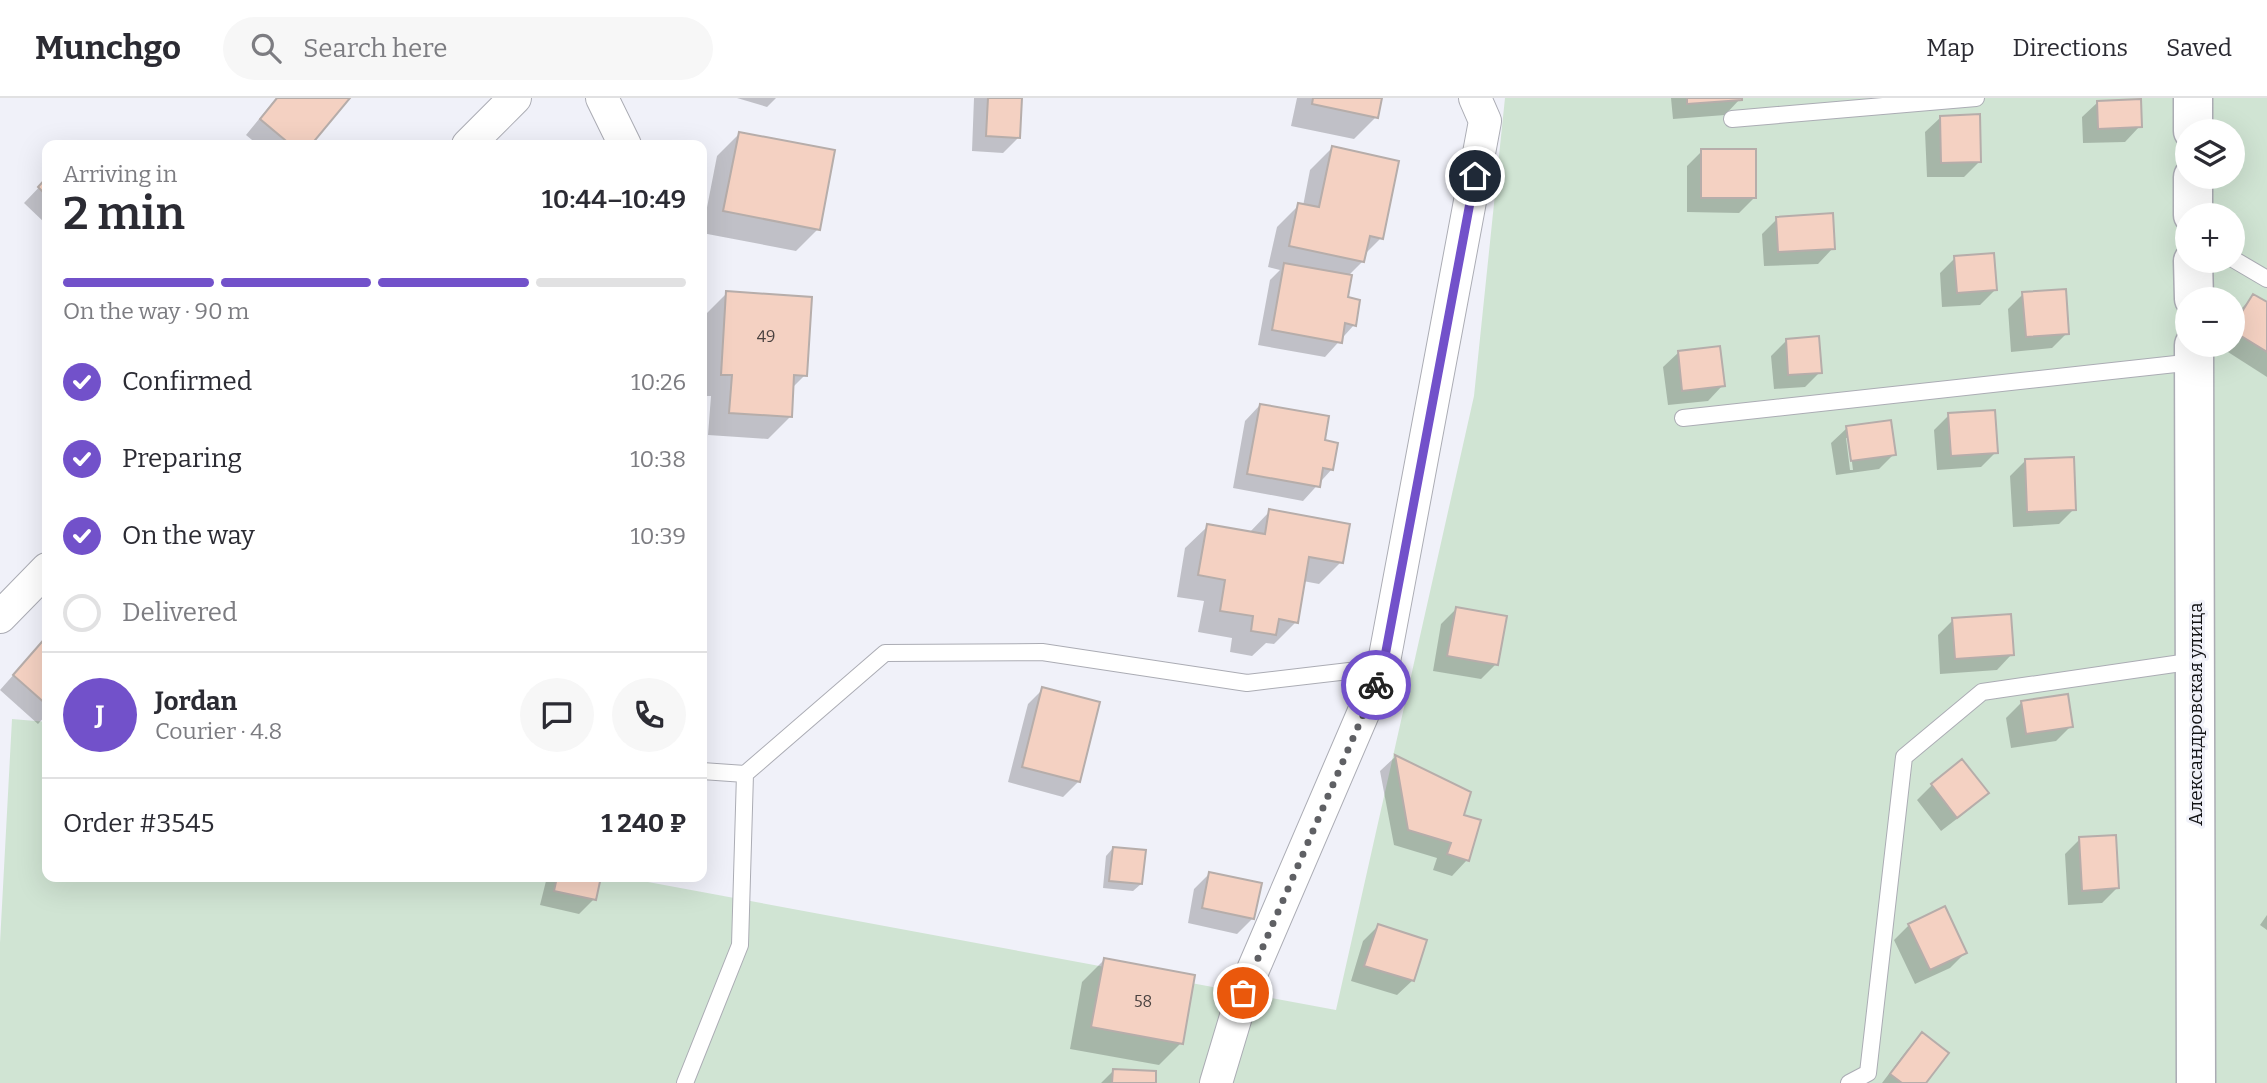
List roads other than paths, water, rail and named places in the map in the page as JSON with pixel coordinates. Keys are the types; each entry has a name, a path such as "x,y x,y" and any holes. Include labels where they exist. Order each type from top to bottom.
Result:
{"street":[{"path":"473,140 515,98"},
{"path":"602,98 623,140"},
{"path":"1216,1083 1243,993 1383,667 1485,121 1475,98"},
{"path":"2193,98 2193,119"},
{"name":"Александровская улица","path":"2194,357 2196,1083"},
{"path":"0,617 42,574"}],"lane":[{"path":"1732,119 1976,98"},
{"path":"2245,266 2267,279"},
{"path":"1683,418 2175,355"},
{"path":"707,771 745,774 885,653 1042,652 1247,683 1383,667"},
{"path":"1849,1083 1868,1073 1904,757 1982,692 2195,661"},
{"path":"684,1083 740,945 745,774"}]}
